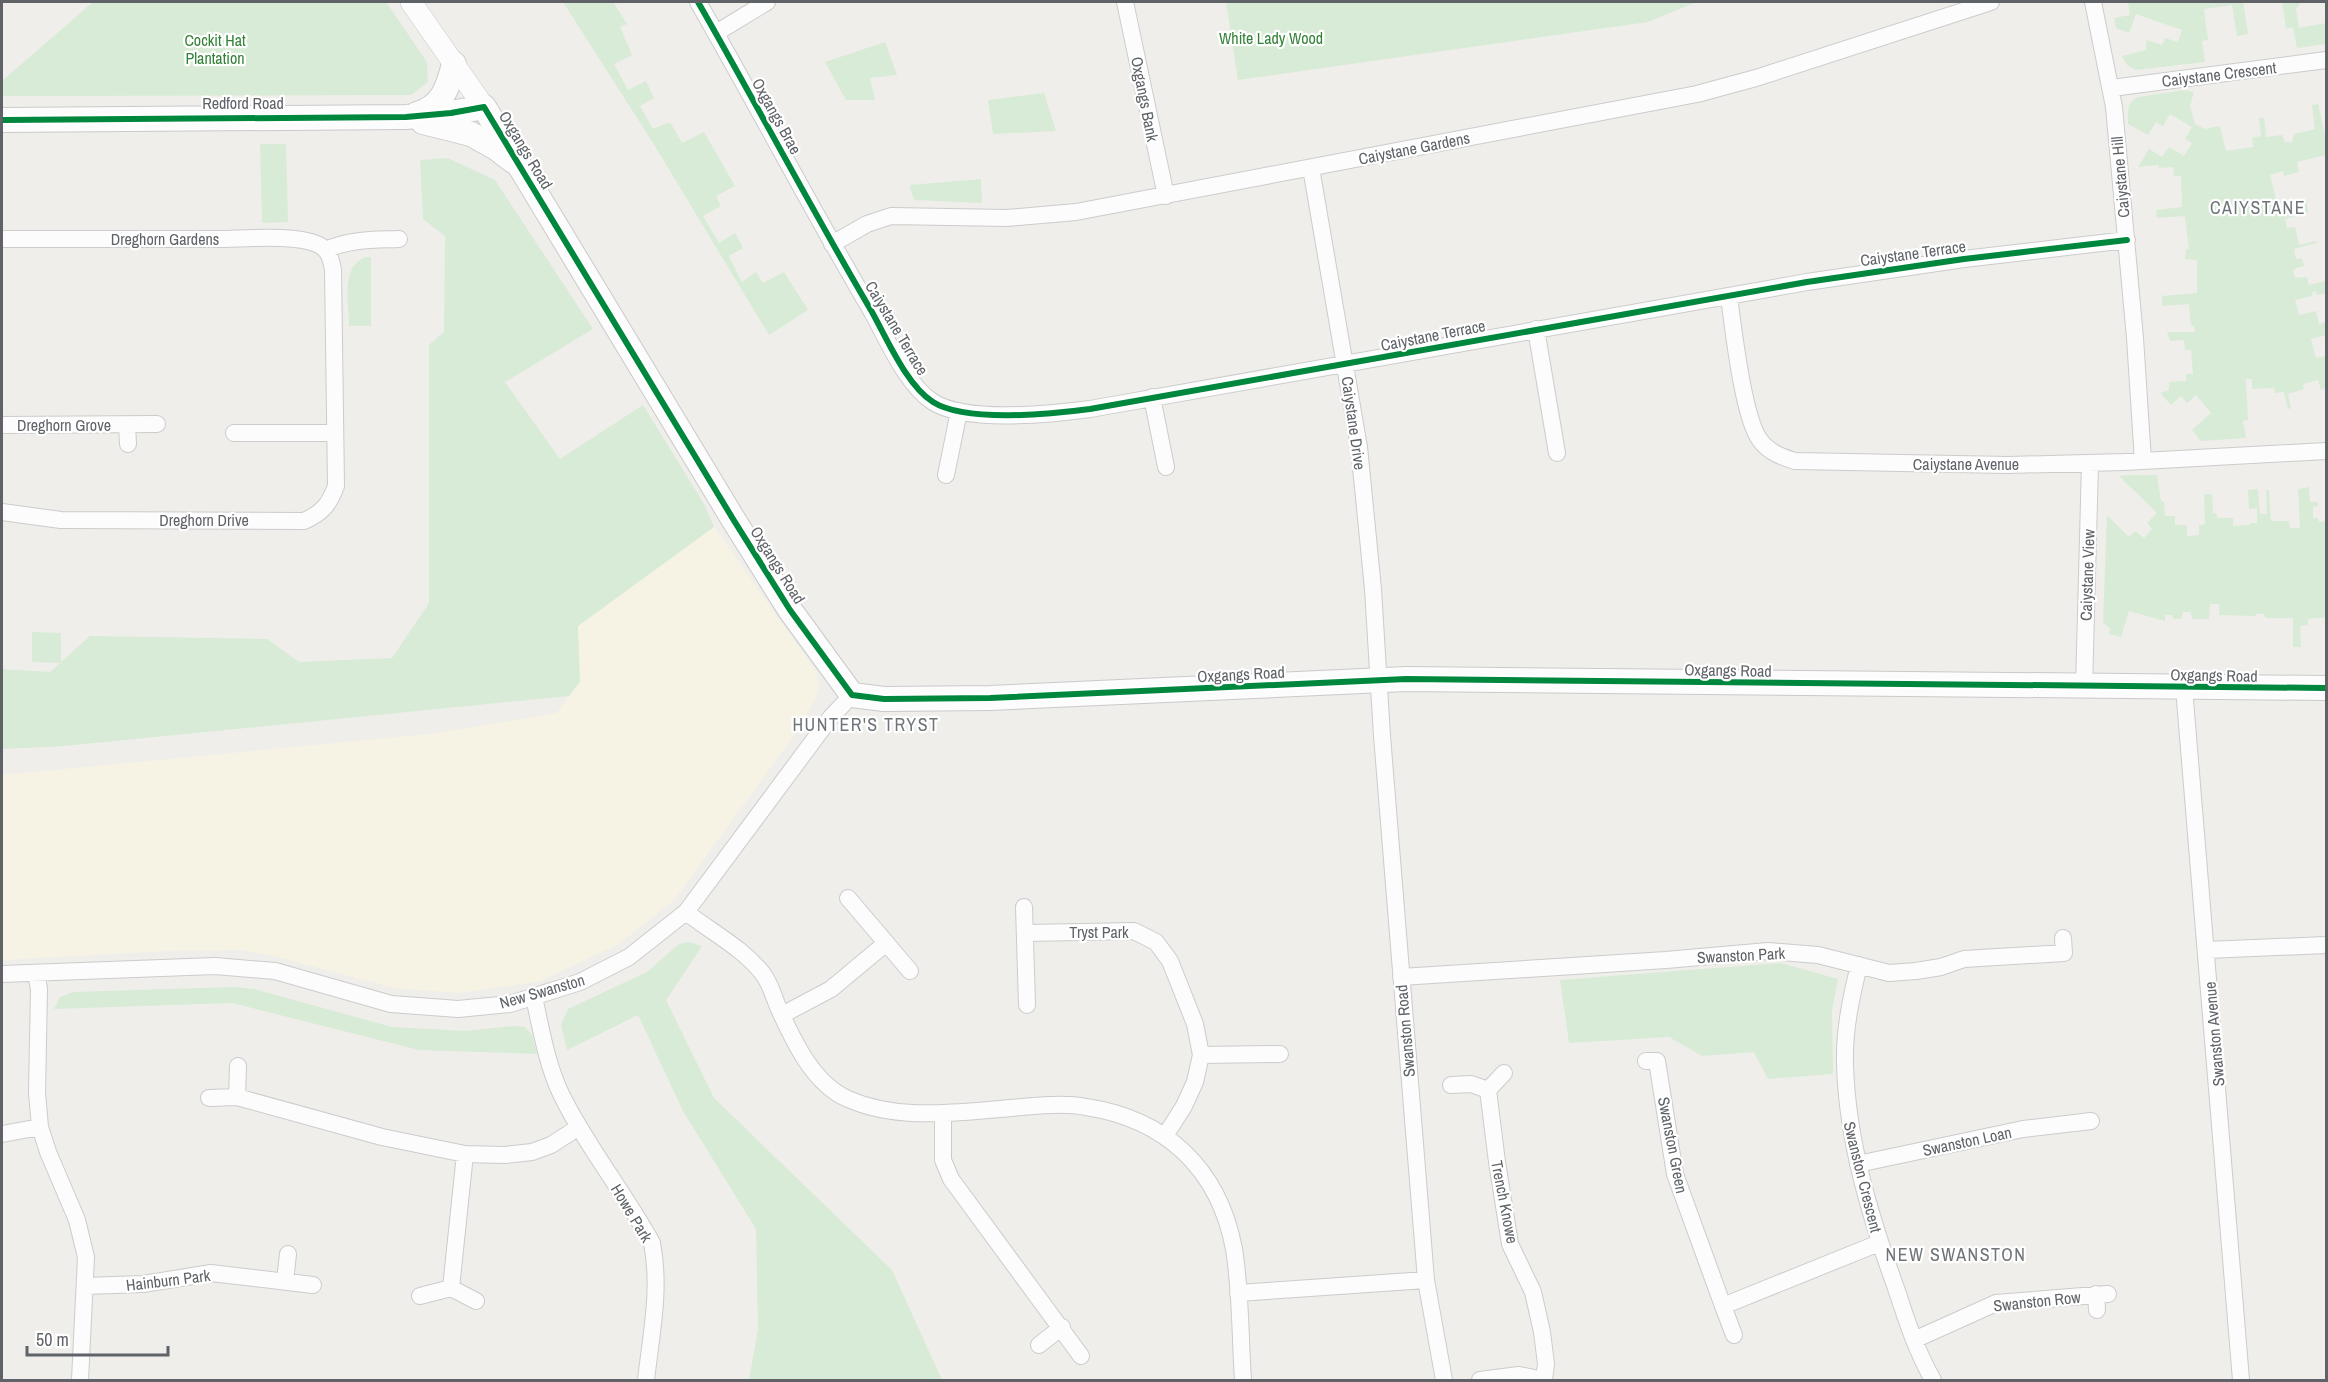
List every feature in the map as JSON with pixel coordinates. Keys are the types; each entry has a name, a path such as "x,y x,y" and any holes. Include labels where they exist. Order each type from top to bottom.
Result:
{"main road":[{"path":"406,117 429,111 441,100 448,87 454,64"},
{"name":"Redford Road","path":"2,120 406,117 484,107"},
{"name":"Oxgangs Road","path":"484,107 752,550 790,610 852,695 884,699 990,698 1379,680 2084,688 2326,688"},
{"path":"406,117 471,134 496,148 520,167"}],"street":[{"path":"411,2 484,107"},
{"name":"Oxgangs Brae","path":"699,2 832,244"},
{"path":"716,33 766,2"},
{"name":"Oxgangs Bank","path":"1125,2 1166,196"},
{"name":"Caiystane Gardens","path":"832,244 867,224 891,216 1030,217 1076,212 1717,90 1991,2"},
{"name":"Caiystane Hill","path":"2093,2 2112,88 2127,240 2143,461"},
{"name":"Caiystane Crescent","path":"2112,88 2325,66"},
{"name":"Caiystane Drive","path":"1311,168 1359,447 1379,680"},
{"name":"Dreghorn Gardens","path":"2,239 257,238 302,240 320,245 327,250"},
{"path":"327,250 353,241 399,239"},
{"name":"Caiystane Terrace","path":"832,244 914,384 934,403 959,411 1046,414 1345,365 1536,329 1915,266 2127,240"},
{"name":"Dreghorn Drive","path":"2,512 61,520 304,521 320,514 330,503 336,486 333,270 327,250"},
{"name":"Caiystane Avenue","path":"1729,296 1750,417 1761,443 1776,454 1805,462 1985,465 2090,463 2326,451"},
{"path":"1536,329 1557,453"},
{"path":"1152,397 1166,467"},
{"path":"946,475 959,411"},
{"name":"Dreghorn Grove","path":"2,426 157,424"},
{"name":"Dreghorn Grove","path":"127,425 128,444"},
{"path":"234,433 335,433"},
{"name":"Caiystane View","path":"2084,688 2090,463"},
{"name":"Swanston Road","path":"1379,680 1426,1280 1444,1380"},
{"name":"Swanston Avenue","path":"2184,688 2241,1380"},
{"name":"New Swanston","path":"2,974 215,966 249,968 286,974 391,1004 458,1009 510,1004 580,982 629,957 686,912 831,717 852,695"},
{"path":"848,898 910,971"},
{"path":"1024,907 1027,1005"},
{"path":"686,912 742,953 764,975 803,1056 824,1082 846,1099 890,1113 943,1113 1083,1106 1127,1115 1165,1136 1199,1166 1221,1203 1234,1250 1243,1380"},
{"name":"Tryst Park","path":"1025,933 1134,931 1156,942 1170,961 1191,1013 1201,1054 1195,1082 1165,1136"},
{"name":"Swanston Park","path":"1401,977 1768,951 1818,955 1889,973 1941,967 1964,959 2064,953 2063,938"},
{"path":"782,1015 831,989 885,944"},
{"path":"2207,950 2326,945"},
{"name":"Swanston Crescent","path":"1859,965 1846,1023 1845,1063 1848,1112 1858,1164 1879,1243 1914,1340 1933,1380"},
{"path":"36,973 39,989 40,1127 77,1221 86,1257 80,1380"},
{"name":"Howe Park","path":"534,997 560,1092 579,1127 652,1243 656,1266 656,1296 646,1380"},
{"path":"1201,1054 1280,1054"},
{"name":"Swanston Green","path":"1646,1061 1657,1061 1676,1174 1734,1335"},
{"path":"237,1097 238,1066"},
{"path":"1451,1085 1471,1084 1488,1090 1504,1073"},
{"name":"Trench Knowe","path":"1488,1090 1510,1244 1533,1292 1546,1364 1544,1380"},
{"path":"209,1098 237,1097 382,1137 465,1154 505,1155 532,1152 551,1145 579,1127"},
{"path":"943,1113 943,1160 951,1179 1062,1327 1081,1356"},
{"path":"2,1134 40,1127"},
{"name":"Swanston Loan","path":"1858,1164 2023,1129 2082,1127"},
{"path":"451,1288 465,1154"},
{"path":"1723,1306 1879,1243"},
{"path":"285,1281 288,1254"},
{"name":"Hainburn Park","path":"86,1286 143,1284 211,1273 313,1285"},
{"path":"1238,1293 1426,1280"},
{"path":"420,1296 451,1288 476,1301"},
{"name":"Swanston Row","path":"1914,1340 1996,1303 2100,1299"},
{"path":"1039,1345 1062,1327"},
{"path":"1480,1380 1519,1375 1544,1380"}],"shaded area":[{"path":"714,527 815,670 819,685 814,702 792,738 674,900 619,944 538,982 458,993 394,988 278,957 242,950 167,951 2,960 2,775 430,734 557,713 579,682 578,626"}],"green space":[{"name":"Cockit Hat Plantation","path":"93,2 386,2 427,62 428,82 411,95 2,96 2,81"},
{"path":"563,2 613,2 627,24 620,27 632,55 614,64 628,90 646,81 654,98 640,106 653,129 670,122 682,143 704,132 735,186 716,196 721,206 703,216 719,243 735,233 743,248 729,256 742,282 756,272 763,283 784,272 808,310 769,335 653,143"},
{"name":"White Lady Wood","path":"1226,2 1696,2 1648,22 1238,80"},
{"path":"2243,2 2248,34 2237,36 2232,5 2204,9 2208,40 2202,41 2205,62 2136,70 2127,65 2122,56 2146,50 2146,40 2162,45 2165,38 2178,42 2182,30 2136,14 2129,33 2116,28 2114,18 2130,15 2128,3"},
{"path":"2282,2 2301,2 2296,9 2299,28 2326,23 2326,44 2297,48 2293,28 2286,28"},
{"path":"885,42 897,75 870,78 875,100 846,100 825,62"},
{"path":"2184,90 2194,92 2190,106 2195,124 2205,129 2220,126 2226,151 2253,147 2252,138 2261,136 2259,118 2264,118 2266,137 2282,135 2285,142 2292,142 2294,134 2315,129 2312,105 2318,104 2326,140 2326,155 2297,162 2299,172 2284,176 2283,171 2270,175 2278,206 2306,199 2308,213 2285,219 2287,228 2295,227 2299,245 2316,241 2317,243 2294,249 2296,259 2302,258 2304,266 2293,271 2295,278 2307,277 2309,285 2325,281 2326,293 2317,295 2316,291 2312,292 2312,296 2295,300 2299,315 2316,311 2319,324 2326,322 2326,335 2311,339 2316,358 2326,356 2326,387 2321,390 2318,380 2303,384 2304,389 2288,394 2291,408 2288,409 2284,392 2275,393 2274,388 2252,389 2252,379 2246,379 2248,420 2243,421 2246,438 2201,441 2192,430 2211,413 2196,395 2187,403 2181,396 2171,405 2160,393 2169,390 2169,382 2186,381 2186,374 2193,374 2191,350 2185,350 2184,340 2170,341 2167,332 2195,332 2194,326 2191,326 2189,304 2162,306 2162,296 2197,293 2197,260 2185,259 2186,249 2189,249 2185,216 2157,218 2156,210 2182,207 2181,176 2174,176 2173,167 2159,168 2158,165 2138,167 2149,149 2162,157 2169,147 2184,156 2192,143 2185,139 2192,127 2170,114 2163,126 2156,122 2148,135 2128,124 2128,112 2132,102 2139,97"},
{"path":"1044,93 1056,131 993,134 988,100"},
{"path":"260,144 286,144 288,222 262,223"},
{"path":"448,158 495,180 593,329 505,382 560,459 643,405 704,504 714,527 578,626 580,682 569,696 64,746 2,749 2,669 50,672 60,663 32,662 32,632 61,633 61,662 90,636 267,639 299,662 392,658 429,603 429,345 444,332 445,236 423,219 420,160"},
{"path":"981,179 982,203 915,200 910,185"},
{"path":"366,257 371,257 371,326 349,326 349,277 352,268"},
{"path":"2157,475 2165,516 2175,516 2175,525 2187,525 2187,536 2199,535 2199,525 2205,524 2204,494 2212,494 2213,513 2216,513 2217,518 2233,518 2233,526 2257,523 2257,508 2249,509 2248,490 2258,489 2260,514 2267,514 2266,490 2269,490 2271,521 2289,521 2290,528 2300,528 2298,489 2309,487 2310,502 2318,502 2318,506 2313,507 2313,518 2318,518 2319,522 2326,521 2326,617 2308,619 2308,625 2300,626 2301,647 2293,647 2293,618 2265,618 2264,614 2219,615 2219,604 2210,604 2209,619 2193,619 2190,612 2183,612 2181,619 2173,619 2172,615 2165,615 2165,621 2129,611 2121,637 2109,634 2110,628 2103,623 2107,515 2129,537 2135,531 2144,538 2152,529 2147,523 2157,513 2119,476"},
{"path":"689,942 702,946 666,1000 714,1098 892,1270 942,1380 749,1380 758,1329 756,1229 683,1111 638,1015 567,1050 561,1025 568,1009 647,972 679,944"},
{"path":"1781,963 1838,979 1832,1010 1833,1074 1768,1079 1754,1052 1702,1056 1669,1037 1569,1043 1560,980"},
{"path":"234,987 254,989 392,1027 467,1031 513,1026 525,1027 532,1035 537,1054 419,1050 232,1003 54,1009 60,997 73,992"}],"cycle path":[{"path":"698,2 906,374 933,402 948,409 966,413 1010,415 1090,409 1807,282 1964,259 2127,240"},
{"path":"2,120 406,117 484,107 733,519 790,610 852,695 884,699 990,698 1406,679 2326,688"}],"district":[{"name":"CAIYSTANE","path":"2258,208"},
{"name":"HUNTER'S TRYST","path":"866,725"},
{"name":"NEW SWANSTON","path":"1956,1255"}]}
